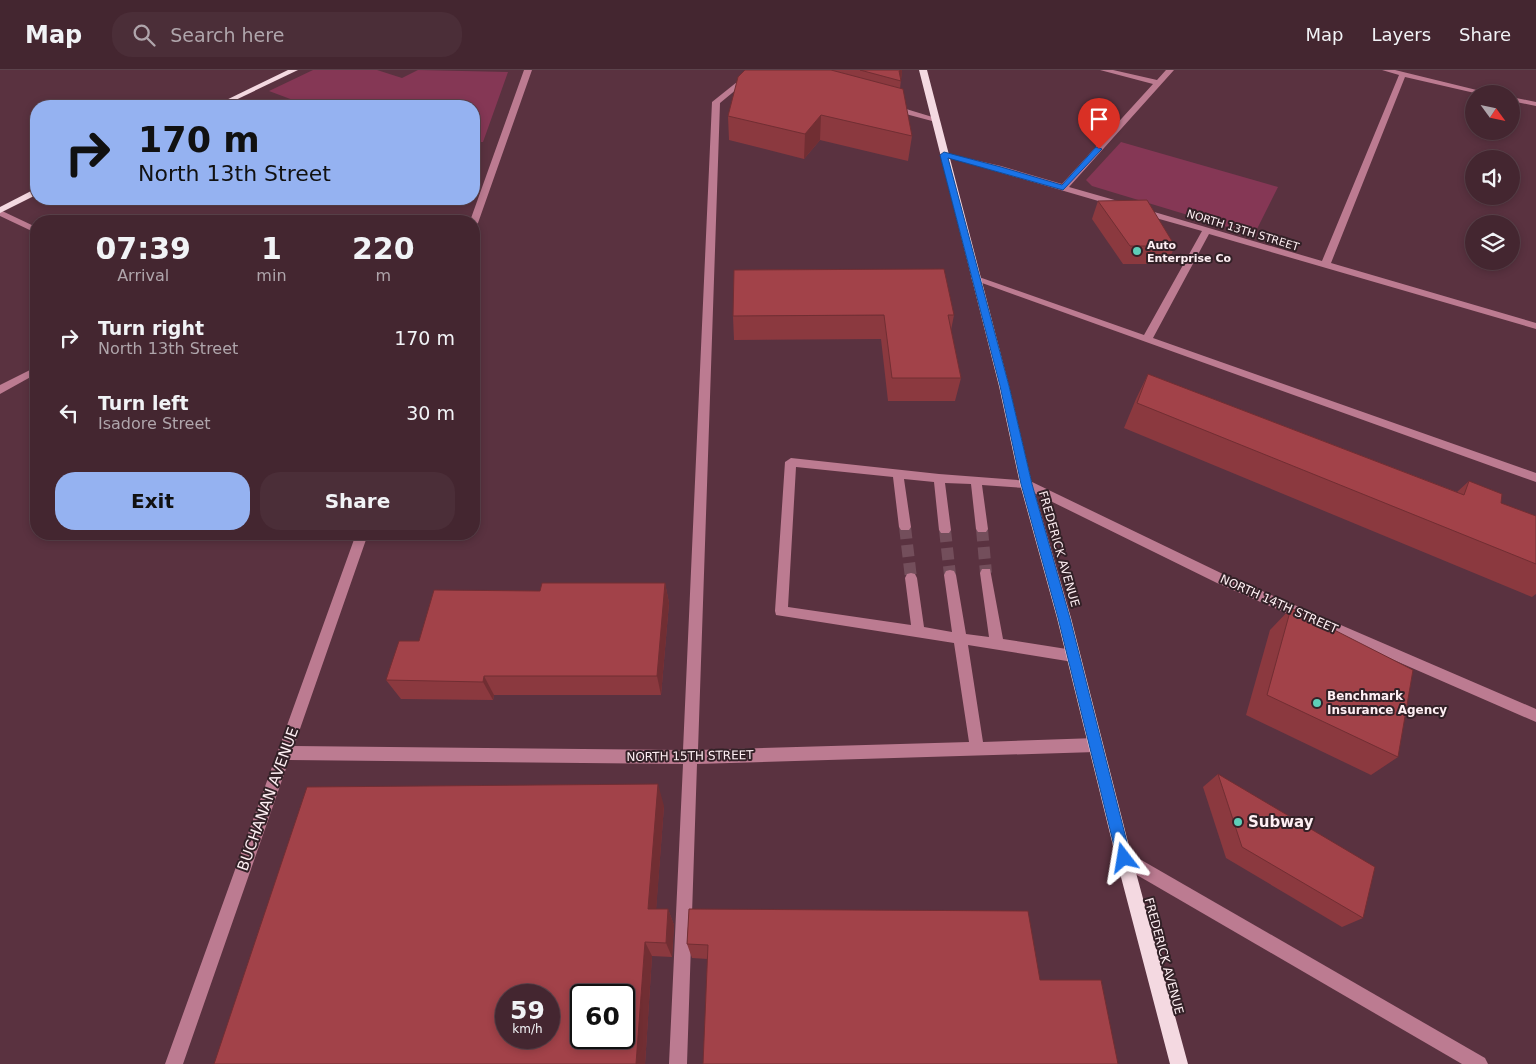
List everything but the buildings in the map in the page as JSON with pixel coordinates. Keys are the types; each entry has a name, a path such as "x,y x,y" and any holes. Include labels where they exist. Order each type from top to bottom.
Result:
{"main road":[{"path":"231,100 294,70"},
{"name":"FREDERICK AVENUE","path":"923,70 1004,386 1026,484 1064,618 1124,858 1179,1064"},
{"path":"0,211 30,195"}],"street":[{"path":"477,215 528,70"},
{"path":"1104,70 1158,83"},
{"path":"1063,188 1170,70"},
{"path":"1386,70 1465,88"},
{"path":"678,1064 716,102 760,71"},
{"path":"1325,266 1403,74"},
{"path":"1520,101 1536,104"},
{"path":"879,104 935,119"},
{"name":"NORTH 13TH STREET","path":"944,155 998,168 1325,266 1536,326"},
{"path":"0,211 30,227"},
{"path":"1147,339 1207,230"},
{"path":"976,279 1536,478"},
{"path":"0,390 30,373"},
{"path":"1026,484 939,478 791,462 781,611 1073,656"},
{"path":"898,473 905,527"},
{"path":"939,478 945,530"},
{"path":"976,481 982,529"},
{"name":"NORTH 14TH STREET","path":"1026,484 1221,579 1536,716"},
{"name":"BUCHANAN AVENUE","path":"174,1064 360,540"},
{"path":"986,572 997,645"},
{"path":"950,575 977,748"},
{"path":"911,578 918,632"},
{"name":"NORTH 15TH STREET","path":"284,753 690,757 1096,745"},
{"path":"1124,858 1479,1064"}],"shaded area":[{"path":"313,70 377,70 402,78 418,70 508,72 483,142 480,142 480,100 293,100 269,91"},
{"path":"1121,142 1278,187 1254,235 1092,186 1086,180"}],"tunnel":[{"path":"905,527 911,578"},
{"path":"982,529 986,573"},
{"path":"945,530 950,575"}],"place":[{"name":"Auto Enterprise Co","path":"1137,251"},
{"name":"Benchmark Insurance Agency","path":"1317,703"},
{"name":"Subway","path":"1238,822"}],"route":[{"path":"1099,149 1063,188 998,168 944,155 1004,386 1026,484 1064,618 1124,858"}]}
